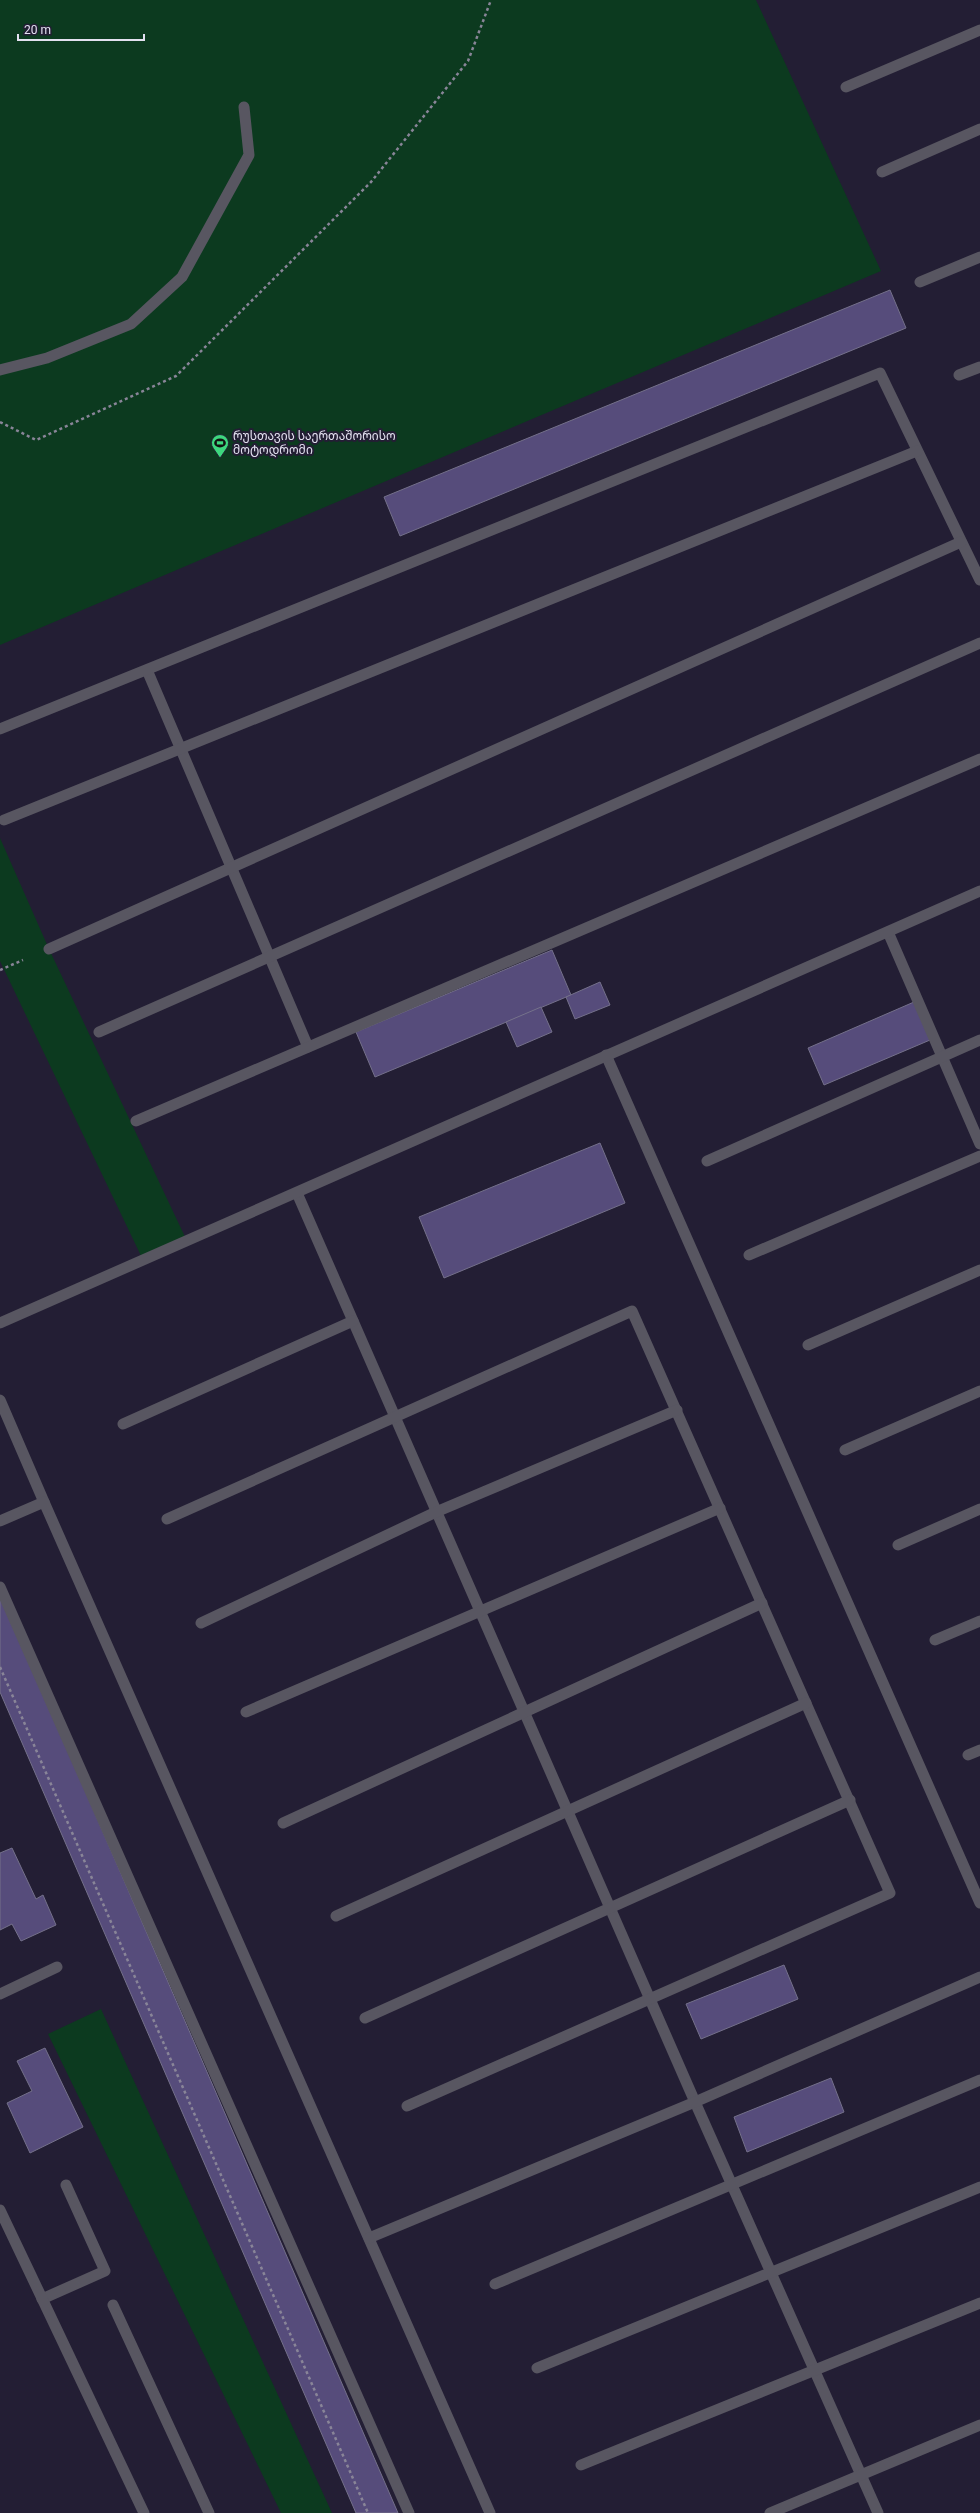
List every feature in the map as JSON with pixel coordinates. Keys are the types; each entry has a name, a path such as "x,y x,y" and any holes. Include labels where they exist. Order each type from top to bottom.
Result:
{"street":[{"path":"846,87 980,30"},
{"path":"0,370 47,358 131,324 182,277 249,155 244,107"},
{"path":"882,172 980,129"},
{"path":"920,282 980,257"},
{"path":"959,376 980,367"},
{"path":"0,729 880,373 980,580"},
{"path":"4,820 917,451"},
{"path":"49,949 961,542"},
{"path":"99,1032 980,642"},
{"path":"147,670 308,1047"},
{"path":"136,1121 980,759"},
{"path":"0,1323 980,891"},
{"path":"888,932 980,1144"},
{"path":"707,1161 980,1040"},
{"path":"606,1055 980,1903"},
{"path":"749,1255 980,1156"},
{"path":"297,1193 731,2185 878,2513"},
{"path":"808,1345 980,1270"},
{"path":"167,1519 632,1311 890,1893 407,2106"},
{"path":"123,1424 353,1321"},
{"path":"845,1450 980,1391"},
{"path":"0,1400 490,2513"},
{"path":"202,1623 436,1512 677,1410"},
{"path":"0,1521 44,1502"},
{"path":"246,1712 720,1508"},
{"path":"898,1545 980,1508"},
{"path":"0,1587 409,2513"},
{"path":"283,1823 762,1603"},
{"path":"935,1640 980,1621"},
{"path":"336,1916 806,1703"},
{"path":"968,1755 980,1750"},
{"path":"365,2018 850,1800"},
{"path":"0,1994 57,1967"},
{"path":"369,2238 695,2102 980,1977"},
{"path":"495,2284 980,2080"},
{"path":"42,2299 105,2271 66,2185"},
{"path":"538,2368 980,2187"},
{"path":"0,2210 144,2513"},
{"path":"581,2465 980,2303"},
{"path":"113,2305 209,2513"},
{"path":"770,2513 980,2425"}],"path":[{"path":"0,422 36,440 176,376 371,182 468,61 491,0"},
{"path":"0,1667 368,2513"}],"green space":[{"name":"რუსთავის საერთაშორისო მოტოდრომი","path":"0,0 756,0 881,271 0,645"},
{"path":"0,838 49,949 187,1241 143,1260 0,961"},
{"path":"101,2009 332,2513 281,2513 48,2034"}],"building":[{"path":"890,290 906,328 400,536 384,497"},
{"path":"552,950 571,995 375,1077 356,1032"},
{"path":"600,982 610,1005 575,1019 566,997"},
{"path":"914,1002 930,1040 824,1085 808,1048"},
{"path":"541,1007 552,1032 517,1047 506,1022"},
{"path":"600,1143 625,1203 444,1278 419,1217"},
{"path":"0,1594 398,2513 356,2513 0,1692"},
{"path":"12,1848 36,1899 43,1895 56,1925 21,1941 12,1924 0,1930 0,1853"},
{"path":"784,1965 798,1999 701,2039 686,2004"},
{"path":"45,2048 83,2127 30,2153 7,2103 32,2091 17,2061"},
{"path":"831,2078 844,2112 747,2152 734,2117"}],"place":[{"name":"რუსთავის საერთაშორისო მოტოდრომი","path":"220,458"}]}
